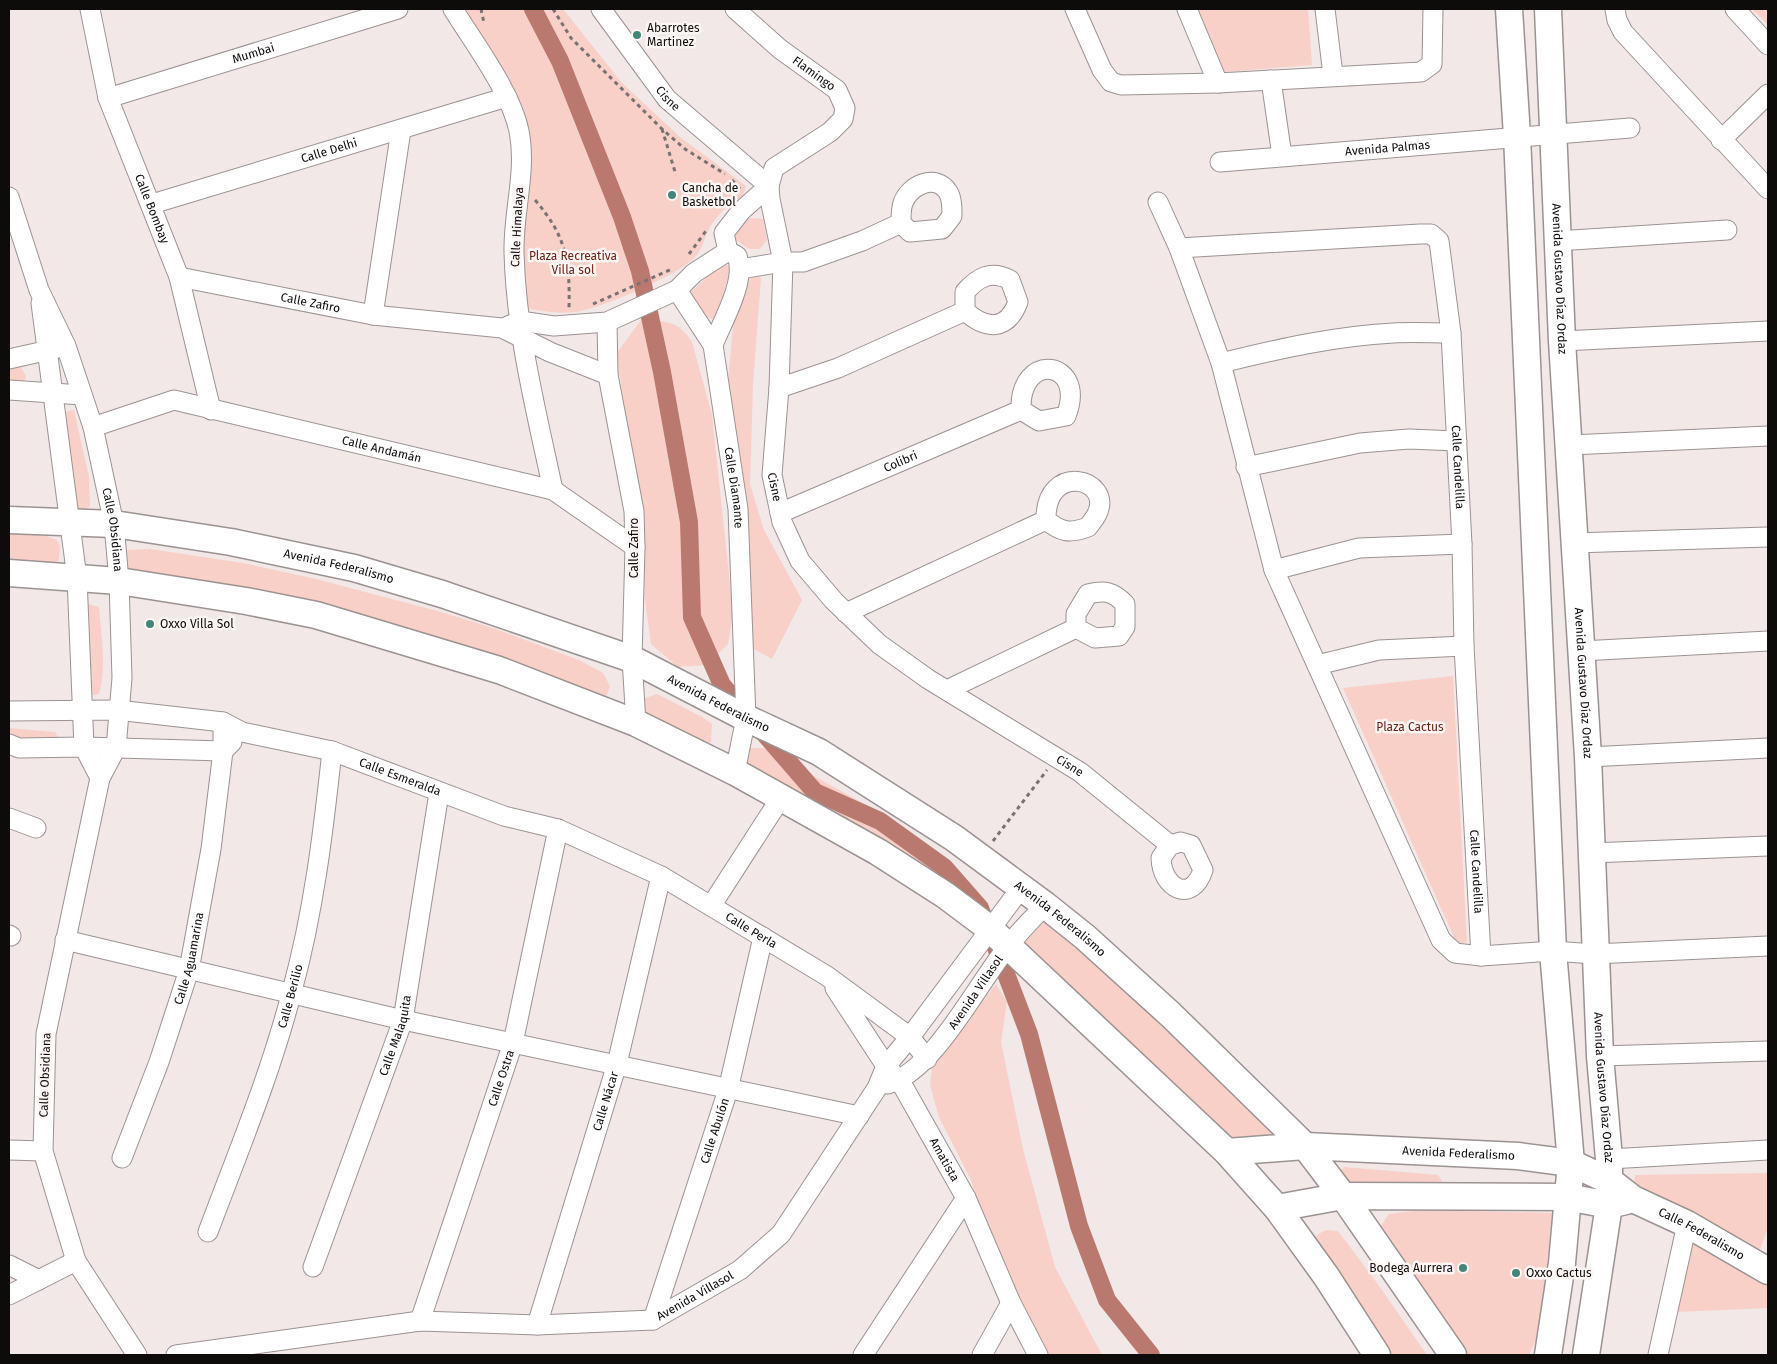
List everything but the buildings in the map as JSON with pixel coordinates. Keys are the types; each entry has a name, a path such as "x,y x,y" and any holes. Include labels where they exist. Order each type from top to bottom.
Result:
{"street":[{"name":"Calle Bombay","path":"90,9 108,98 152,204 179,277 211,410"},
{"name":"Mumbai","path":"108,98 398,9"},
{"name":"Calle Himalaya","path":"453,9 507,97 519,129 522,147 514,250 520,329 553,490"},
{"name":"Cisne","path":"601,9 667,99 769,186 783,262 779,388 772,475 787,536 800,561 846,613 879,644 947,690 1080,772 1170,845"},
{"name":"Flamingo","path":"735,9 780,49 837,90 845,108 843,119 830,132 774,168 769,186"},
{"path":"1075,9 1102,70 1111,82 1121,84 1218,83 1333,75 1421,72 1432,64 1432,9"},
{"path":"1188,9 1218,83"},
{"path":"1326,9 1333,75"},
{"path":"1509,9 1517,136 1553,951 1570,1163 1562,1263 1548,1355"},
{"name":"Avenida Gustavo Díaz Ordaz","path":"1548,9 1562,341 1570,445 1573,543 1588,757 1594,954 1600,1056 1615,1186 1586,1355"},
{"path":"1615,9 1617,20 1623,32 1768,189"},
{"path":"1735,9 1768,45"},
{"path":"1271,80 1282,156"},
{"path":"1721,140 1768,94"},
{"name":"Calle Delhi","path":"152,204 507,97"},
{"name":"Avenida Palmas","path":"1220,162 1630,128"},
{"path":"373,315 401,130"},
{"path":"713,345 736,288 740,269 737,256 728,251 724,233 740,211 769,186"},
{"name":"Calle Obsidiana","path":"9,197 39,290 66,346 93,427 114,524 119,581 122,678 117,710 116,748 100,778 46,1034 43,1151 76,1261 137,1355"},
{"path":"1158,202 1179,248 1221,363 1246,467 1274,570 1441,940 1455,953 1481,956 1553,951 1594,954 1768,946"},
{"path":"740,269 783,262 804,262 901,223"},
{"path":"1557,241 1728,230"},
{"name":"Calle Candelilla","path":"1179,248 1431,234 1439,241 1451,333 1462,544 1464,646 1481,956"},
{"path":"607,322 677,290 694,273 728,251"},
{"name":"Calle Zafiro","path":"179,277 373,315 520,329 607,322 608,375 634,510 636,548 632,659 636,723"},
{"name":"Calle Obsidiana","path":"39,290 45,350 77,578 84,747 100,778"},
{"name":"Calle Diamante","path":"677,290 713,345 738,509 746,718 734,772"},
{"path":"779,388 838,368 965,311"},
{"name":"Calle Zafiro","path":"520,329 608,375"},
{"path":"1562,341 1768,331"},
{"path":"1221,363 1288,347 1331,340 1392,333 1451,333"},
{"path":"9,359 66,346"},
{"path":"9,390 82,395"},
{"name":"Calle Andamán","path":"93,427 174,400 553,490"},
{"name":"Colibri","path":"780,513 1021,410"},
{"path":"1570,445 1768,436"},
{"path":"1246,467 1360,443 1409,439 1457,441"},
{"path":"553,490 636,548"},
{"name":"Avenida Federalismo","path":"9,520 69,524 114,524 231,542 354,568 442,594 632,659 746,718 819,752 930,822 1045,905 1085,937 1171,1015 1304,1146 1343,1196 1453,1355"},
{"path":"846,613 1046,520"},
{"path":"1573,543 1768,537"},
{"path":"1274,570 1358,548 1462,544"},
{"path":"9,573 119,581 220,596 316,615 499,670 636,723 734,772 878,852 945,895 990,928 1227,1152 1276,1208 1326,1276 1377,1355"},
{"path":"947,690 1076,628"},
{"path":"1580,651 1768,641"},
{"path":"1317,665 1379,650 1464,646"},
{"name":"Calle Esmeralda","path":"9,711 117,710 223,722 242,732 332,751 504,816 558,829"},
{"name":"Calle Aguamarina","path":"122,1158 159,1062 189,970 211,849 223,751 223,722"},
{"path":"9,744 19,748 84,747 223,751 242,732"},
{"path":"1588,757 1768,748"},
{"name":"Calle Berilio","path":"208,1232 264,1083 292,992 320,861 332,751"},
{"name":"Calle Malaquita","path":"313,1267 404,1020 439,793"},
{"path":"711,906 780,799"},
{"path":"9,818 36,828"},
{"name":"Calle Perla","path":"558,829 661,876 827,976 910,1037 927,1058"},
{"name":"Calle Ostra","path":"420,1321 512,1043 558,829"},
{"path":"1591,853 1768,846"},
{"name":"Calle Nácar","path":"537,1324 617,1064 661,876"},
{"name":"Avenida Villasol","path":"420,1321 537,1324 653,1320 740,1270 781,1234 877,1088 886,1066 910,1037 1021,888"},
{"name":"Avenida Villasol","path":"877,1088 900,1081 927,1058 1009,945 1045,905"},
{"name":"Calle Abulón","path":"653,1320 728,1090 763,937"},
{"path":"65,940 189,970 292,992 404,1020 617,1064 728,1090 859,1116"},
{"name":"Amatista","path":"827,976 886,1066 900,1081 966,1198 1011,1303 1038,1355"},
{"path":"1600,1056 1768,1051"},
{"name":"Avenida Federalismo","path":"1227,1152 1304,1146 1518,1156 1570,1163 1615,1186"},
{"path":"9,1150 43,1151"},
{"path":"1276,1208 1343,1196 1567,1197 1768,1150"},
{"name":"Calle Federalismo","path":"1615,1186 1687,1224 1768,1271"},
{"path":"862,1355 966,1198"},
{"path":"1658,1355 1687,1224"},
{"path":"9,1295 76,1261"},
{"path":"9,1265 39,1280"},
{"path":"982,1355 1011,1303"},
{"path":"176,1355 420,1321"}],"path":[{"path":"481,9 484,25"},
{"path":"552,9 571,38 662,128 685,148 733,180 741,191 736,194"},
{"path":"662,128 676,175"},
{"path":"532,207 533,198 554,224 564,245 570,276 569,309"},
{"path":"688,256 709,226"},
{"path":"589,306 674,267"},
{"path":"561,310 576,308"},
{"path":"980,858 1057,758"}],"green space":[{"name":"Plaza Recreativa Villa sol","path":"459,9 563,9 622,83 680,137 746,186 743,196 733,202 713,222 697,255 675,272 658,281 621,298 587,309 569,313 529,309 517,268 525,162"},
{"path":"1197,9 1308,9 1312,65 1224,72"},
{"path":"1752,9 1768,9 1768,25"},
{"path":"749,218 763,219 767,240 760,249 749,249 736,240 739,224"},
{"path":"726,264 731,268 721,302 713,319 706,318 686,297 716,268"},
{"path":"754,275 761,278 753,384 750,484 764,530 802,600 772,659 750,647 727,392 733,327 746,283"},
{"path":"641,320 670,323 682,329 687,335 692,342 712,415 733,613 728,644 707,665 678,667 651,644 645,600 638,487 616,354"},
{"path":"9,365 20,366 26,376 25,381 9,382"},
{"path":"74,410 89,477 90,506 83,510 78,507 64,440 63,412"},
{"path":"9,533 46,536 57,540 60,546 59,560 52,566 9,566"},
{"path":"150,549 243,563 316,579 441,612 493,628 579,660 603,673 610,686 607,695 599,698 127,571 124,559 127,550"},
{"path":"88,604 99,607 103,651 103,673 99,694 93,695 89,691 85,609"},
{"name":"Plaza Cactus","path":"1453,676 1467,942 1457,944 1343,688"},
{"path":"657,694 712,724 711,742 703,745 643,720 640,700"},
{"path":"9,728 55,732 59,739 37,743 9,737"},
{"path":"750,748 763,748 870,807 952,862 958,871 953,885 937,881 744,770 744,753"},
{"path":"1045,905 1291,1134 1242,1150 1009,945"},
{"path":"996,984 1007,1002 1001,1042 1023,1149 1055,1267 1102,1355 1042,1355 988,1241 971,1180 939,1117 930,1085 932,1069"},
{"path":"1344,1167 1438,1175 1444,1185 1345,1186 1339,1172"},
{"path":"1768,1173 1768,1228 1759,1252 1634,1186 1635,1175"},
{"path":"1421,1210 1552,1213 1541,1328 1529,1355 1461,1355 1376,1233 1389,1214"},
{"path":"1327,1230 1338,1231 1427,1355 1384,1355 1314,1250 1316,1237"},
{"path":"1693,1243 1768,1286 1768,1308 1676,1312"}],"waterway":[{"path":"533,9 560,61 622,217 640,271 662,372 689,522 692,617 722,685 815,792 880,821 944,867 980,908 984,919"},
{"path":"995,945 1029,1034 1079,1226 1107,1300 1151,1355"}],"place":[{"name":"Abarrotes Martinez","path":"637,35"},
{"name":"Cancha de Basketbol","path":"672,195"},
{"name":"Oxxo Villa Sol","path":"150,624"},
{"name":"Bodega Aurrera","path":"1463,1268"},
{"name":"Oxxo Cactus","path":"1516,1273"}]}
